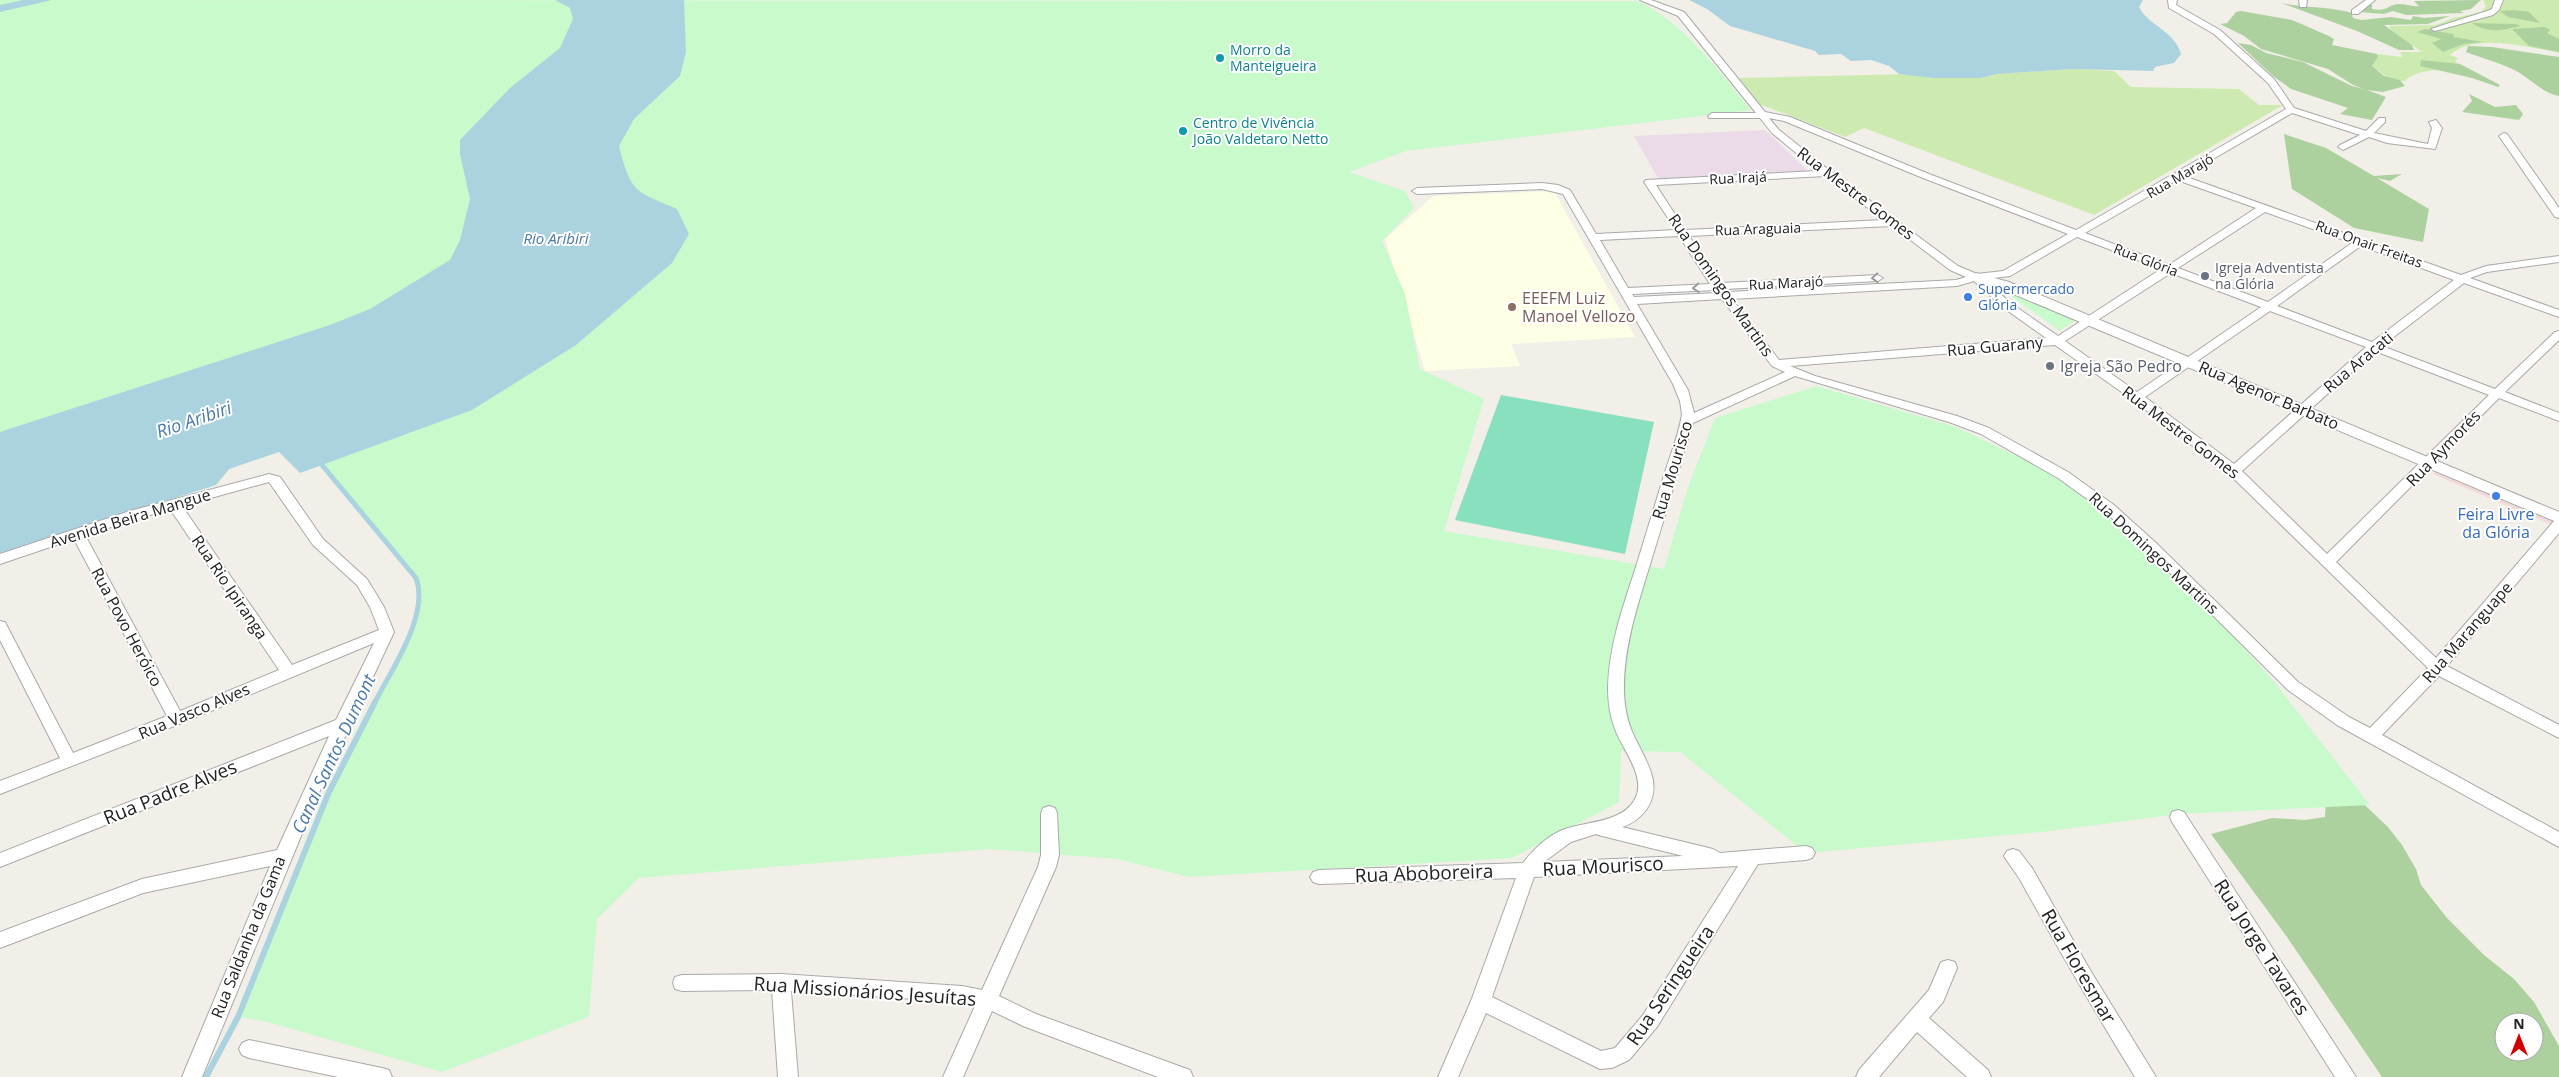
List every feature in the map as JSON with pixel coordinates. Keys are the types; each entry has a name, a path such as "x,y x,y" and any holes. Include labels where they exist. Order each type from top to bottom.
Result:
{"street":[{"name":"Rua Mestre Gomes","path":"1644,0 1681,14 1775,130 1827,173 1954,268 1976,277 2005,304 2138,397 2234,471 2437,668 2559,732"},
{"path":"2173,0 2171,1 2172,6 2210,28 2271,81 2291,110 2387,140 2432,147 2436,131 2433,122"},
{"path":"2354,12 2371,0"},
{"path":"2435,29 2490,13 2496,10 2499,0"},
{"name":"Rua Marajó","path":"1627,296 1726,297 1957,283 1976,277 2006,274 2178,177 2291,110"},
{"name":"Rua Glória","path":"1712,116 1762,114 1778,116 1798,122 1926,176 2559,417"},
{"path":"2344,147 2368,134 2382,120"},
{"path":"2504,136 2559,215"},
{"name":"Rua Irajá","path":"1649,182 1827,173"},
{"name":"Rua Onair Freitas","path":"2178,177 2464,278 2559,314"},
{"name":"Rua Domingos Martins","path":"1649,182 1718,287 1776,364 1812,379 1961,422 1985,431 2063,475 2109,508 2150,545 2293,686 2343,722 2559,840"},
{"name":"Rua Mourisco","path":"1417,191 1542,186 1558,188 1569,195 1685,395 1689,408 1687,421 1626,620 1618,660 1616,688 1618,712 1628,743 1644,774 1647,789 1645,796 1638,808 1625,818 1583,829 1557,840 1536,859 1528,870"},
{"name":"Rua Guarany","path":"1776,364 2058,341 2087,320 2171,269 2265,208"},
{"name":"Rua Araguaia","path":"1593,237 1894,223"},
{"path":"2138,397 2191,362 2361,242"},
{"name":"Rua Aracati","path":"2234,471 2373,347 2464,278 2486,269 2559,259"},
{"name":"Rua Marajó","path":"1627,296 1718,287 1948,274 1976,277"},
{"name":"Rua Agenor Barbato","path":"1976,277 2004,285 2191,362 2559,518"},
{"name":"Rua Aymorés","path":"2327,562 2430,462 2496,393 2559,334"},
{"path":"1687,421 1795,372"},
{"name":"Avenida Beira Mangue","path":"0,559 261,478 275,480 318,542 362,582 378,607 387,632"},
{"name":"Rua Rio Ipiranga","path":"173,504 288,671"},
{"name":"Rua Maranguape","path":"2370,736 2437,668 2559,524"},
{"name":"Rua Povo Heróico","path":"78,534 176,719"},
{"path":"0,626 69,760"},
{"name":"Rua Vasco Alves","path":"0,788 176,719 288,671 387,632"},
{"name":"Rua Saldanha da Gama","path":"192,1077 282,856 340,725 387,632"},
{"name":"Rua Padre Alves","path":"0,860 340,725"},
{"path":"954,1077 1047,866 1050,855 1049,813"},
{"name":"Rua Jorge Tavares","path":"2178,817 2346,1077"},
{"name":"Rua Mourisco","path":"1594,827 1729,860"},
{"name":"Rua Mourisco","path":"1528,870 1752,859 1806,853"},
{"path":"0,940 142,886 282,856"},
{"name":"Rua Floresmar","path":"2012,856 2026,873 2083,976 2146,1077"},
{"name":"Rua Seringueira","path":"1481,1001 1600,1060 1612,1059 1622,1054 1650,1021 1752,859"},
{"path":"1448,1077 1481,1001 1528,870"},
{"name":"Rua Aboboreira","path":"1319,876 1528,870"},
{"path":"1866,1077 1936,996 1948,968"},
{"path":"781,982 788,1077"},
{"name":"Rua Missionários Jesuítas","path":"682,983 781,982 954,993 988,1000 1030,1020 1153,1071 1183,1077"},
{"path":"1917,1019 1981,1077"},
{"path":"249,1049 382,1077"}],"shaded area":[{"path":"1765,130 1807,170 1794,174 1659,180 1634,136"},
{"name":"EEEFM Luiz Manoel Vellozo","path":"1554,191 1635,337 1511,344 1520,366 1425,371 1385,239 1433,196"},
{"name":"Feira Livre da Glória","path":"2440,467 2559,518 2559,528 2433,474"}],"green space":[{"path":"0,0 1638,1 1671,22 1686,35 1751,110 1406,151 1349,172 1405,191 1414,208 1382,241 1405,294 1420,369 1484,399 1444,531 1664,569 1688,487 1715,418 1817,386 1956,427 2039,467 2094,502 2162,559 2272,679 2370,805 2180,814 2042,832 1806,853 1680,752 1621,751 1619,802 1512,858 1189,877 1117,859 989,849 639,878 597,919 589,1017 442,1072 268,1022 238,1017 328,794 416,621 422,592 416,578 322,465 300,473 279,452 229,469 216,485 114,517 0,557"},
{"path":"2481,0 2471,9 2460,11 2464,13 2406,15 2393,11 2384,14 2359,12 2369,4 2372,5 2372,9 2378,10 2399,4 2419,6 2414,1"},
{"path":"2483,0 2559,0 2559,53 2502,43 2473,44 2460,48 2450,55 2458,58 2455,61 2459,65 2455,70 2422,72 2415,74 2405,81 2391,80 2372,66 2378,57 2377,54 2402,57 2400,52 2422,52 2391,30 2389,26 2436,25 2453,18 2481,12 2486,6"},
{"path":"2281,3 2347,11 2356,14 2352,15 2353,18 2361,20 2391,17 2411,20 2413,16 2424,18 2462,15 2450,16 2428,24 2384,25 2412,45 2414,50 2399,50 2357,31"},
{"path":"2241,11 2292,20 2334,39 2332,45 2377,54 2378,57 2372,66 2384,76 2400,80 2405,86 2383,92 2367,90 2386,97 2372,120 2340,114 2348,108 2291,89 2273,76 2238,43 2251,45 2266,53 2303,62 2352,86 2364,89 2353,85 2328,69 2261,49 2244,36 2220,24 2227,23 2236,12"},
{"path":"2500,11 2529,12 2540,23 2508,17"},
{"path":"2472,23 2515,24 2521,26 2502,30 2490,30"},
{"path":"2545,27 2550,30 2547,33 2559,39 2559,52 2529,46 2512,29"},
{"path":"2425,29 2483,42 2464,44 2443,52 2432,43 2441,39 2417,32"},
{"path":"2468,46 2492,47 2559,57 2559,96 2543,90 2512,69 2466,52"},
{"path":"2421,60 2460,64 2500,85 2498,87 2472,78 2420,66"},
{"path":"2073,69 2114,71 2131,87 2239,89 2259,105 2283,105 2094,215 1864,128 1845,137 1759,104 1739,78 1911,74 1933,78 1981,78 1997,74"},
{"path":"2469,94 2495,107 2516,105 2523,114 2519,120 2462,112 2472,101"},
{"path":"2284,134 2326,148 2374,176 2402,174 2390,181 2377,178 2429,209 2423,242 2354,228 2292,189"},
{"path":"2001,289 2077,319 2060,331"},
{"path":"1501,395 1654,422 1625,554 1455,520"},
{"path":"2326,792 2352,793 2388,827 2402,845 2416,869 2421,885 2447,918 2484,955 2514,979 2534,1002 2540,1012 2494,1012 2494,1062 2544,1062 2544,1020 2559,1046 2559,1077 2382,1077 2287,937 2211,834 2272,818 2305,820 2325,817"}],"water":[{"path":"23,0 52,0 0,12 0,5"},
{"name":"Rio Aribiri","path":"555,0 684,0 686,52 680,76 634,119 619,146 627,173 632,182 643,194 677,209 689,234 672,263 576,345 472,410 300,473 279,452 229,469 216,485 114,517 0,557 0,432 330,325 370,309 450,260 460,240 470,199 460,154 460,140 510,88 560,48 573,19 570,8"},
{"path":"1689,0 2143,0 2139,7 2143,14 2168,34 2178,46 2181,54 2174,63 2155,67 2153,71 2073,69 1997,74 1981,78 1933,78 1899,74 1889,66 1871,60 1851,61 1841,54 1819,55 1815,51 1730,26 1707,9"}],"waterway":[{"name":"Canal Santos Dumont","path":"322,465 416,578 419,593 418,609 413,625 407,642 374,704"},
{"name":"Canal Santos Dumont","path":"206,1077 238,1017 328,794 375,702"}],"place":[{"name":"Morro da Manteigueira","path":"1220,58"},
{"name":"Centro de Vivência João Valdetaro Netto","path":"1183,131"},
{"name":"Igreja Adventista na Glória","path":"2205,276"},
{"name":"Supermercado Glória","path":"1968,297"},
{"name":"EEEFM Luiz Manoel Vellozo","path":"1512,307"},
{"name":"Igreja São Pedro","path":"2050,366"},
{"name":"Feira Livre da Glória","path":"2496,496"}]}
